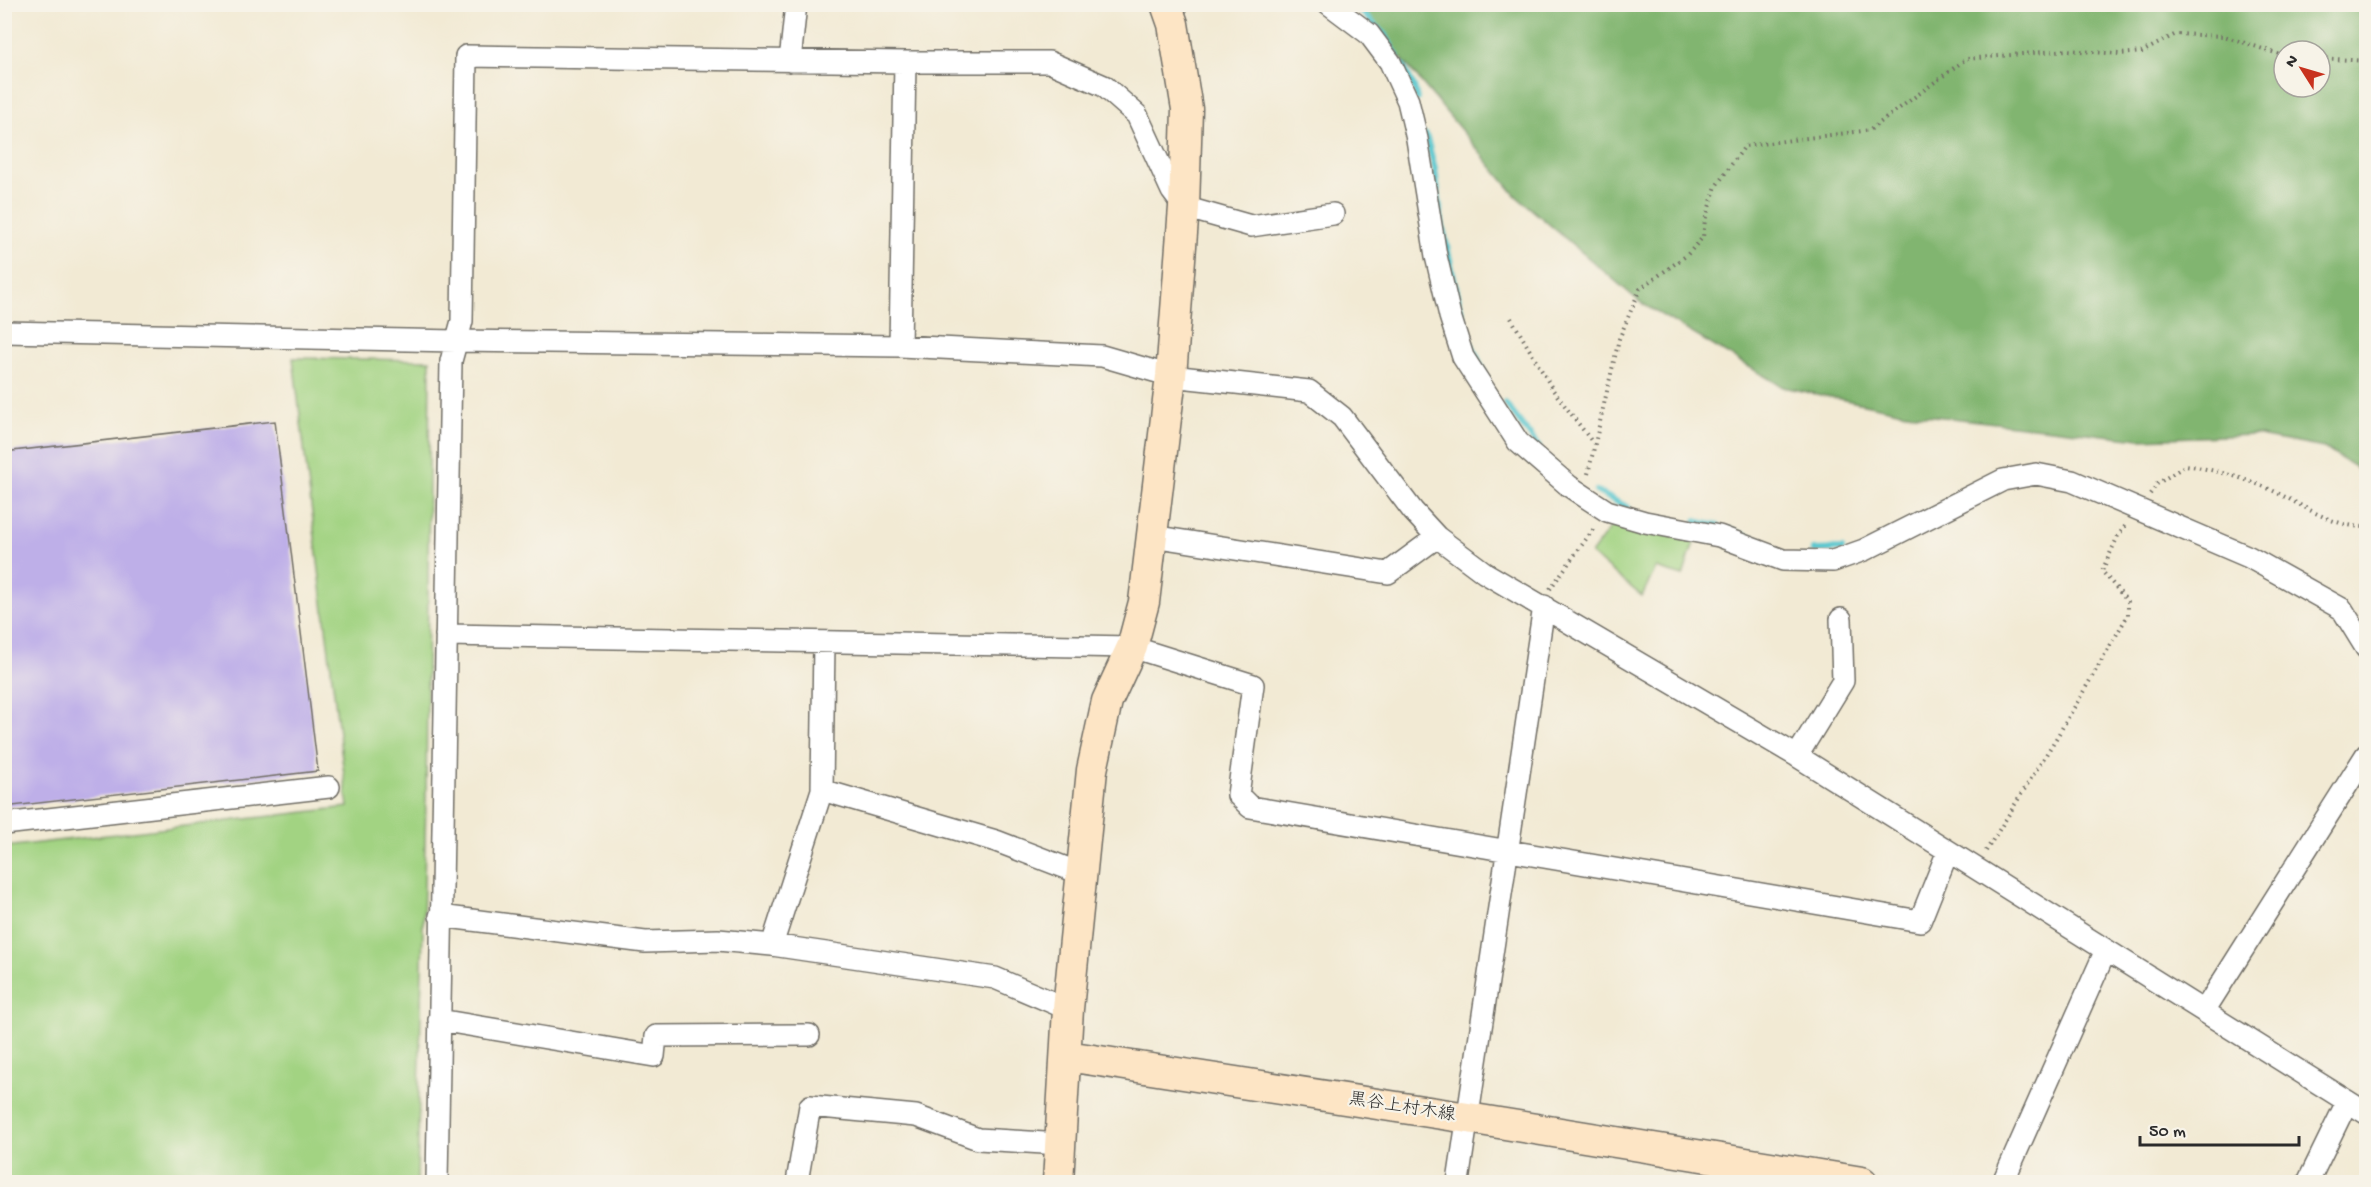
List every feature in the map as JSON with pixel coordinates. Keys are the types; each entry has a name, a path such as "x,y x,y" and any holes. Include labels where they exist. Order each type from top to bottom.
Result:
{"street":[{"path":"790,61 796,4"},
{"path":"1058,1182 1068,1009 1092,770 1107,701 1132,647 1144,602 1171,376 1184,207 1187,109 1173,24 1166,4"},
{"path":"1329,4 1369,34 1390,62 1408,101 1436,256 1450,316 1463,357 1518,442 1584,496 1607,511 1645,522 1719,536 1783,560 1833,561 1864,550 2003,480 2036,474 2072,481 2249,557 2342,609 2367,648"},
{"path":"437,1182 451,361 462,321 466,56 1049,62 1104,86 1137,115 1172,191 1184,207 1251,226 1333,214"},
{"path":"900,346 904,62"},
{"path":"4,332 456,341 900,346 1102,356 1171,376 1309,391 1342,417 1413,511 1437,537 1485,573 1797,756 2367,1113"},
{"path":"1152,536 1388,573 1437,537"},
{"path":"1458,1182 1544,606"},
{"path":"1797,756 1843,681 1842,619"},
{"path":"446,635 1132,647 1253,685 1238,795 1250,807 1920,921 1948,851"},
{"path":"772,945 822,790 824,642"},
{"path":"2204,1011 2367,754"},
{"path":"4,824 329,787"},
{"path":"822,790 996,841 1082,874"},
{"path":"440,916 645,942 718,940 772,945 995,978 1068,1009"},
{"path":"2004,1182 2106,950"},
{"path":"439,1020 654,1056 656,1036 809,1035"},
{"name":"黒谷上村木線","path":"1067,1056 1468,1118 1824,1179 1862,1182"},
{"path":"2308,1182 2347,1102"},
{"path":"797,1182 810,1106 916,1116 978,1139 1061,1144"}],"path":[{"path":"1584,496 1619,339 1640,290 1687,255 1702,237 1716,186 1745,146 1870,130 1966,59 2067,50 2120,54 2142,52 2176,34 2224,36 2272,52"},
{"path":"2332,59 2367,61"},
{"path":"1511,318 1553,390 1594,443"},
{"path":"2144,502 2157,484 2186,465 2224,472 2267,488 2322,516 2367,527"},
{"path":"1544,606 1551,585 1607,511"},
{"path":"1975,868 2057,737 2128,615 2128,602 2102,571 2118,536 2131,519"}],"green space":[{"path":"1357,5 2366,5 2366,474 2324,448 2254,435 2139,439 1907,413 1783,387 1641,303 1516,196"},
{"path":"293,358 430,360 426,798 417,1182 5,1182 5,847 348,807"},
{"path":"1615,521 1694,542 1683,576 1656,568 1642,596 1591,554"}],"building":[{"path":"275,421 318,771 4,807 4,452"}],"waterway":[{"path":"1354,4 1386,36 1397,56"},
{"path":"1402,65 1414,86 1417,99"},
{"path":"1426,135 1435,169 1442,224 1466,333 1484,372"},
{"path":"1505,403 1539,447"},
{"path":"2032,465 2041,463 2056,468"},
{"path":"1596,491 1627,507"},
{"path":"1695,521 1718,526"},
{"path":"1730,530 1757,540"},
{"path":"1813,550 1842,549"}]}
